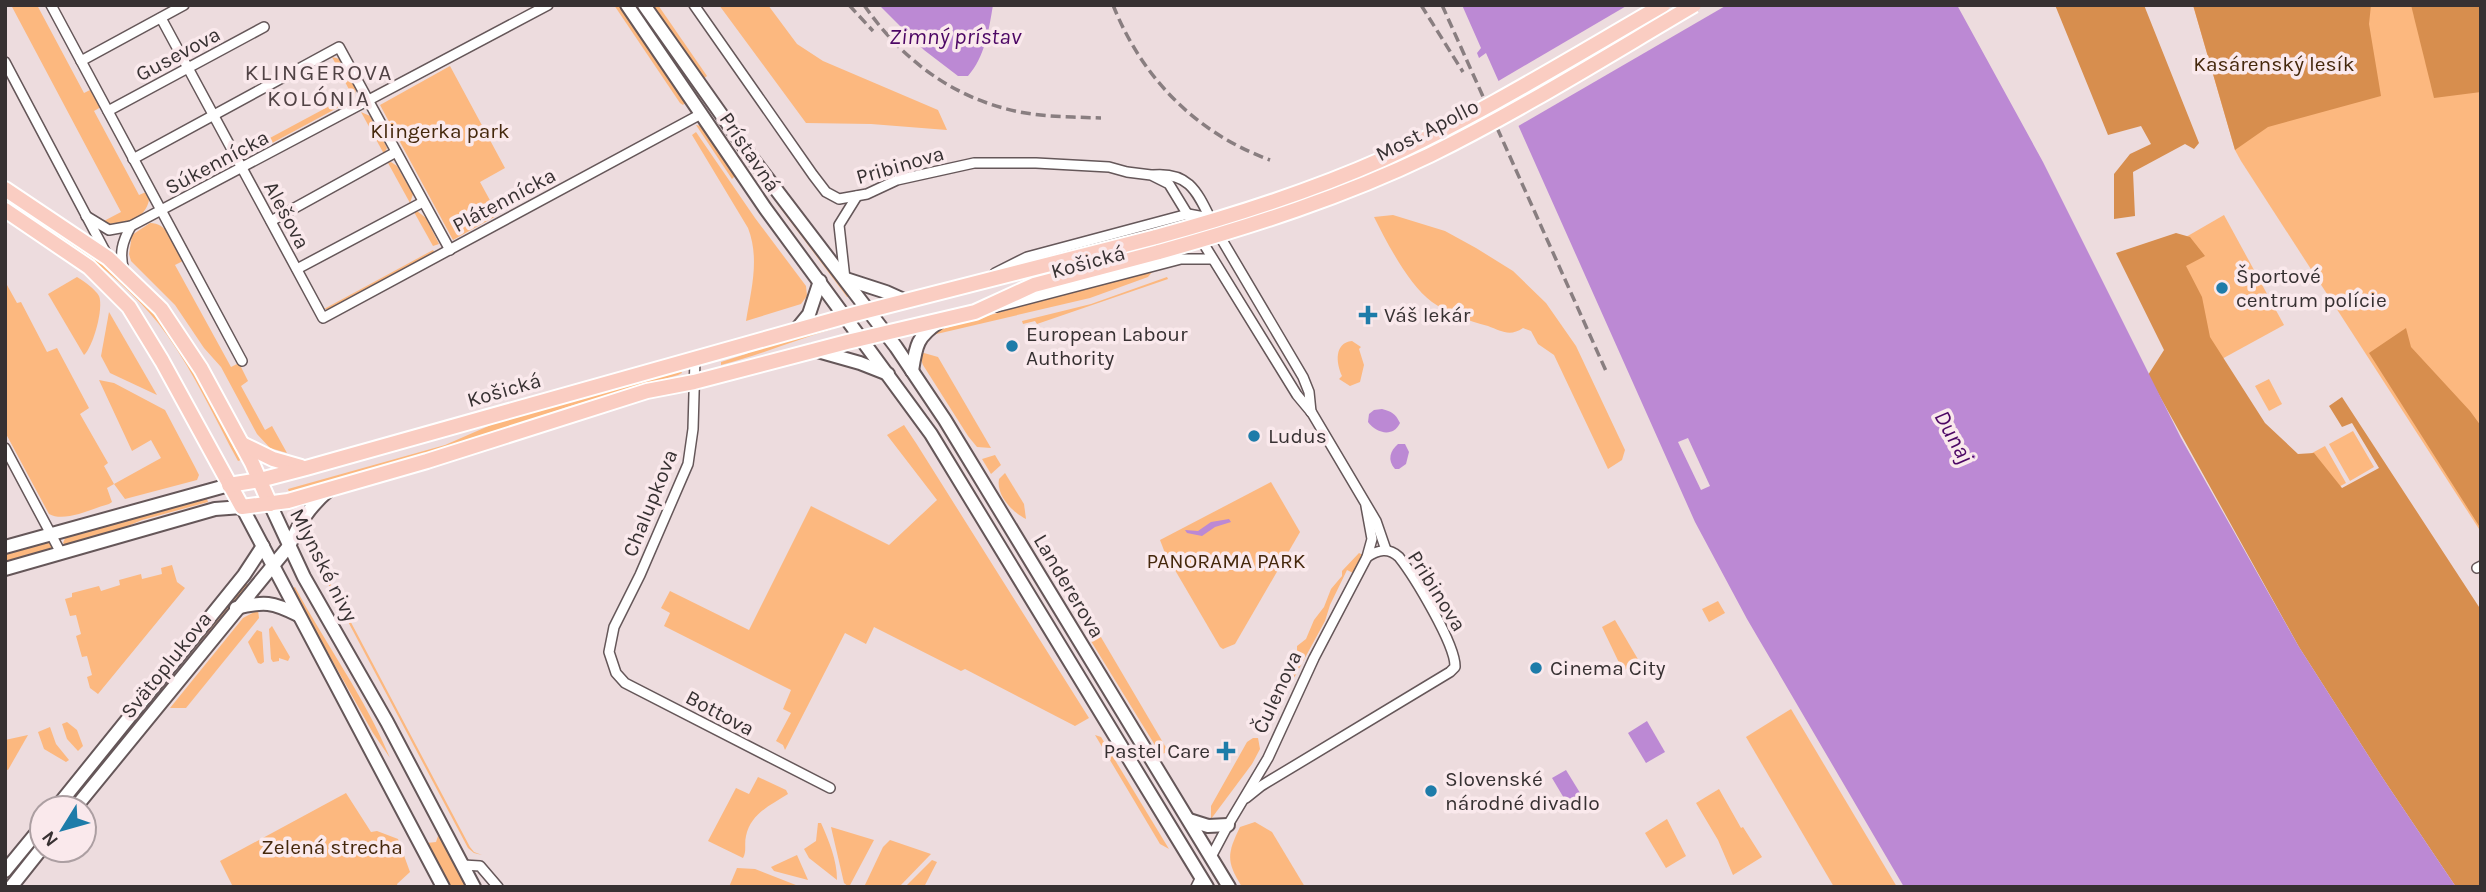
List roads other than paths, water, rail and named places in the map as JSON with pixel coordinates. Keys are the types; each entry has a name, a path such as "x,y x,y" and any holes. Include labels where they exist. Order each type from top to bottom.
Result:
{"main road":[{"name":"Most Apollo","path":"1156,237 1245,212 1385,158 1488,106 1663,5"},
{"name":"Most Apollo","path":"1159,252 1259,224 1428,156 1695,5"},
{"path":"5,189 108,258"},
{"path":"10,218 61,247 104,281 129,307 242,507"},
{"name":"Košická","path":"229,485 306,468 846,316 1156,237"},
{"name":"Košická","path":"242,507 270,504 427,461 648,391 975,312 1034,285 1159,252"},
{"name":"Mlynské nivy","path":"108,258 145,292 176,328 242,444 270,504"},
{"path":"242,444 273,459 306,468"}],"street":[{"path":"51,5 242,361"},
{"path":"81,61 184,5"},
{"name":"Súkennícka","path":"162,211 548,5"},
{"name":"Prístavná","path":"627,5 765,208 846,316"},
{"name":"Prístavná","path":"644,5 751,158 869,310"},
{"name":"Pribinova","path":"694,5 827,192 839,199 867,194 897,180 974,163 1069,163 1152,175 1176,175 1189,185 1210,218 1190,217"},
{"name":"Alešova","path":"161,18 323,318"},
{"name":"Gusevova","path":"108,111 264,27"},
{"path":"133,159 339,47 450,250"},
{"name":"Mlynské nivy","path":"5,62 108,258"},
{"name":"Plátennícka","path":"323,318 701,114"},
{"path":"271,221 396,152"},
{"path":"1152,175 1169,184 1190,217"},
{"path":"857,196 839,225 845,279 906,301"},
{"path":"297,270 423,202"},
{"path":"86,216 109,230 131,226 162,211"},
{"name":"Košická","path":"968,286 1027,257 1190,217"},
{"path":"124,272 121,249 131,226"},
{"name":"Pribinova","path":"1222,240 1303,377 1309,392 1312,413"},
{"name":"Pribinova","path":"1205,246 1297,395 1312,413 1380,528 1386,550 1403,562 1448,640 1455,667 1261,786 1246,798"},
{"name":"Košická","path":"975,312 1181,259 1212,260"},
{"path":"796,330 814,304 820,281"},
{"name":"Landererova","path":"869,310 945,420 1229,887"},
{"name":"Landererova","path":"846,316 889,374 965,487 1201,883"},
{"path":"912,371 915,347 924,332 941,320"},
{"path":"814,350 889,374"},
{"name":"Chalupkova","path":"609,652 614,627 640,575 688,464 693,429 695,359"},
{"path":"5,448 61,553"},
{"name":"Košická","path":"5,547 229,485"},
{"name":"Svätoplukova","path":"86,794 289,546 309,508 332,488"},
{"name":"Mlynské nivy","path":"270,504 304,577 387,722 474,887"},
{"name":"Čulenova","path":"1201,883 1228,825 1268,758 1314,658 1367,557 1372,539 1366,506"},
{"path":"242,507 443,887"},
{"name":"Košická","path":"5,569 215,509 242,507"},
{"name":"Svätoplukova","path":"67,794 244,575 263,546"},
{"path":"1367,557 1377,551 1386,550"},
{"path":"244,575 252,568 272,564 304,577"},
{"path":"236,608 268,603 299,615"},
{"name":"Bottova","path":"609,652 616,673 625,683 830,788"},
{"path":"1189,820 1208,826 1228,825"},
{"path":"5,872 28,843"},
{"path":"11,887 29,864"},
{"path":"463,865 480,866 498,887"}],"water":[{"name":"Zimný prístav","path":"879,5 993,5 979,60 968,76 958,76 924,50"},
{"name":"Dunaj","path":"1462,5 1957,5 2043,162 2181,438 2299,647 2456,887 1904,887 1747,619 1695,522 1486,53 1479,58 1477,53 1481,48"},
{"path":"1382,409 1393,413 1400,423 1393,431 1380,431 1368,422 1369,414"},
{"path":"1398,444 1405,444 1409,452 1406,464 1395,469 1391,456"},
{"path":"1229,519 1231,522 1215,527 1202,536 1187,533 1185,530 1198,531 1211,522"},
{"path":"1647,721 1665,752 1646,763 1628,733"},
{"path":"1566,770 1585,801 1571,810 1552,778"}],"railway":[{"path":"849,5 873,31"},
{"path":"864,5 895,43 913,60 973,98 1030,114 1101,118"},
{"path":"1113,5 1139,56 1175,100 1218,135 1270,160"},
{"path":"1421,5 1463,72"},
{"path":"1442,5 1606,371"}],"place":[{"name":"Športové centrum polície","path":"2222,288"},
{"name":"Váš lekár","path":"1368,315"},
{"name":"European Labour Authority","path":"1012,346"},
{"name":"Ludus","path":"1254,436"},
{"name":"Cinema City","path":"1536,668"},
{"name":"Pastel Care","path":"1226,751"},
{"name":"Slovenské národné divadlo","path":"1431,791"}],"district":[{"name":"KLINGEROVA KOLÓNIA","path":"319,85"}],"park label":[{"name":"Kasárenský lesík","path":"2274,64"},
{"name":"Klingerka park","path":"440,131"},
{"name":"PANORAMA PARK","path":"1226,561"},
{"name":"Zelená strecha","path":"332,847"}]}
